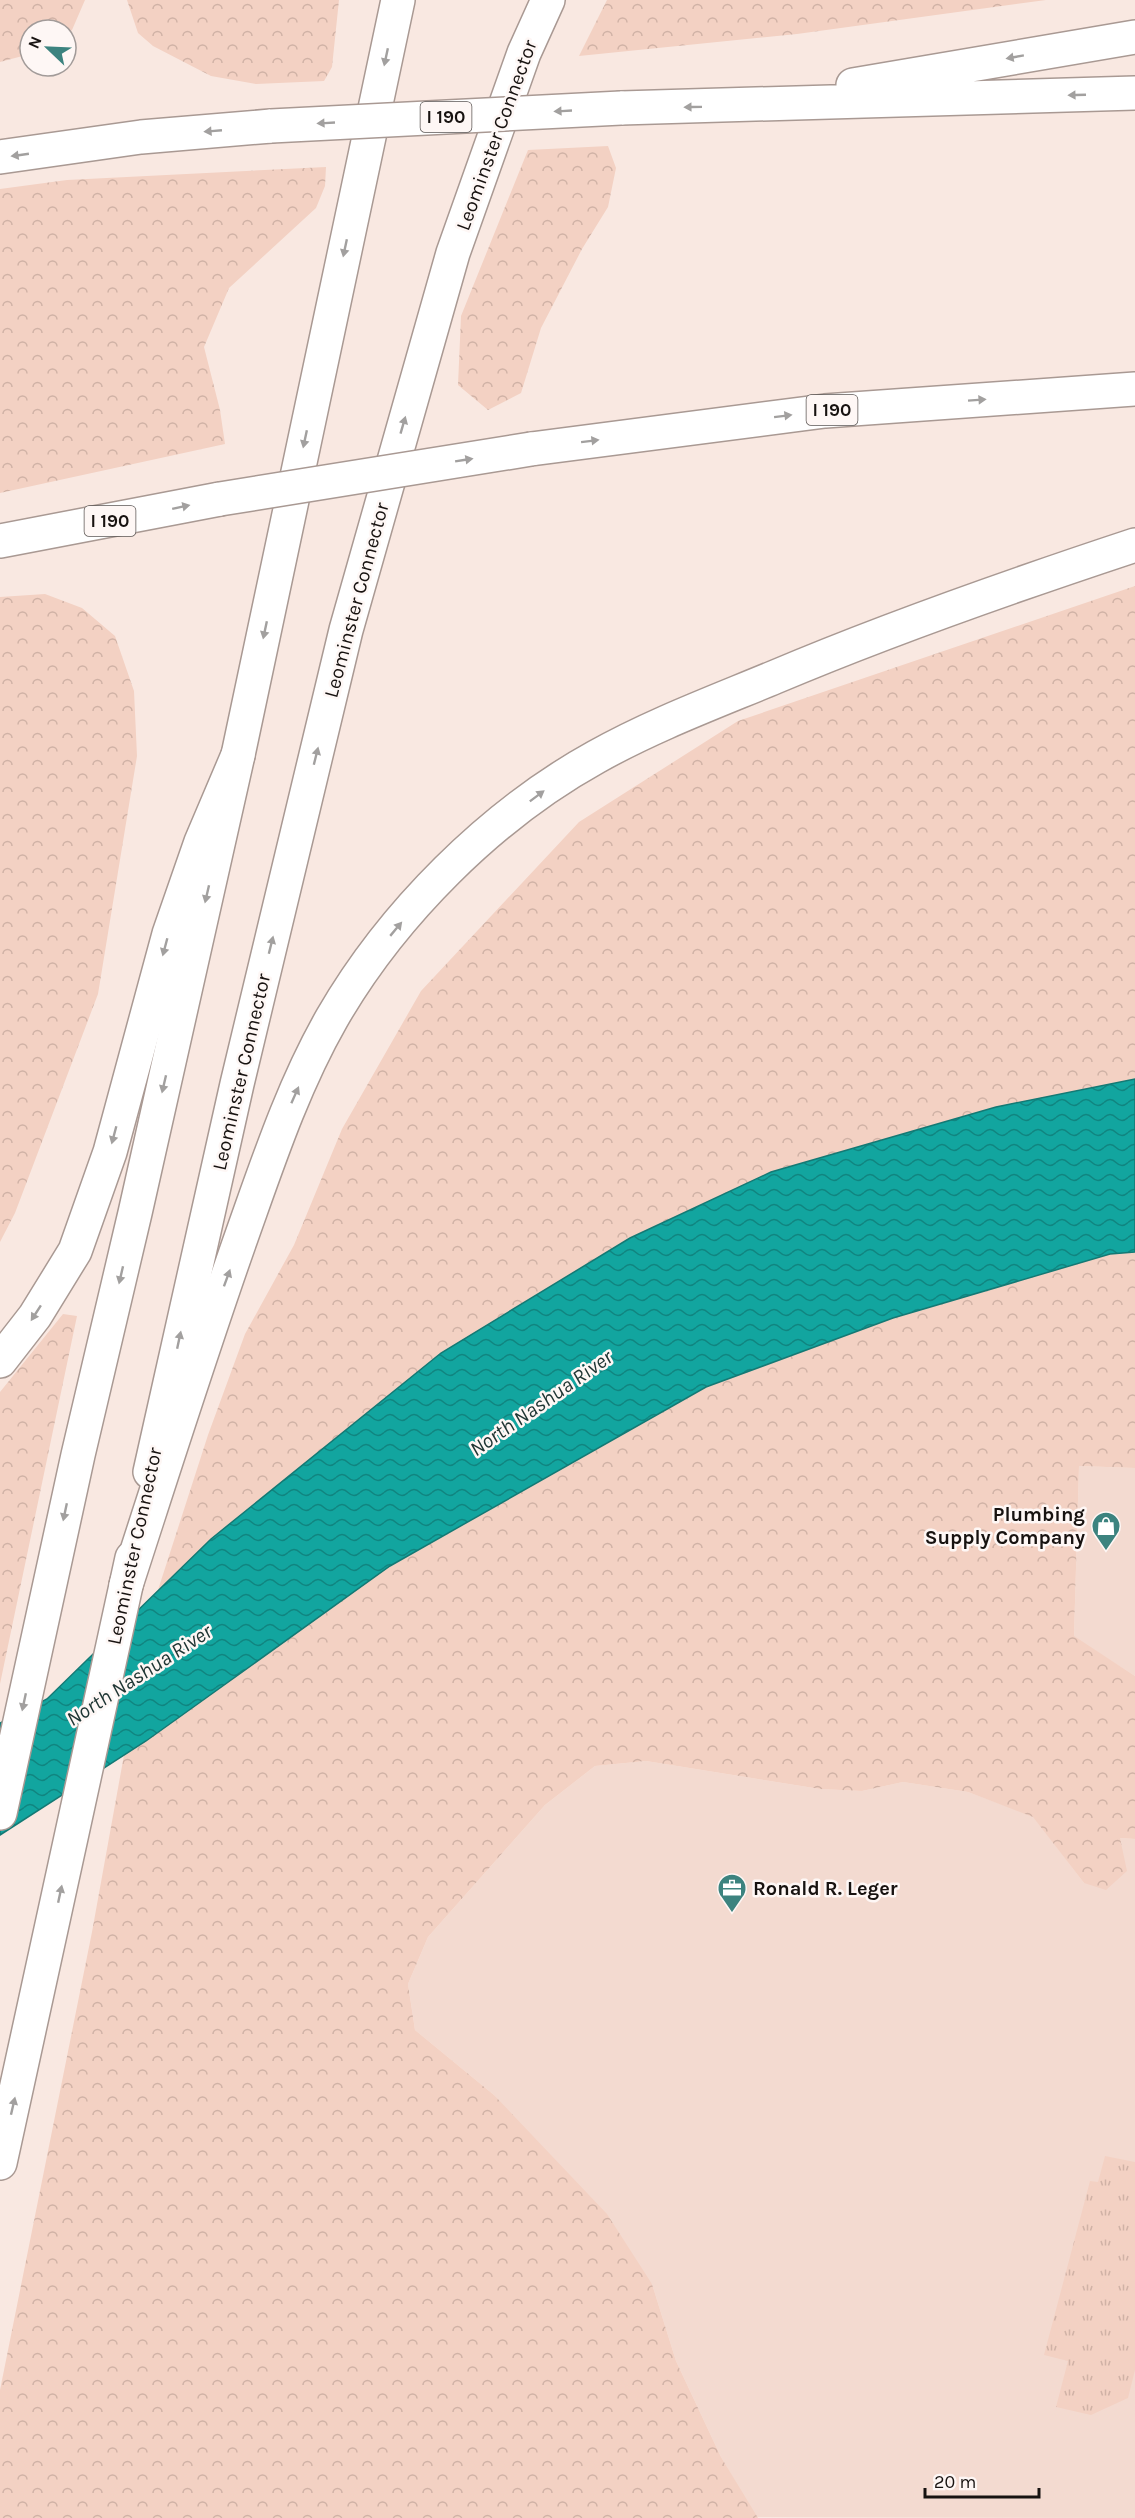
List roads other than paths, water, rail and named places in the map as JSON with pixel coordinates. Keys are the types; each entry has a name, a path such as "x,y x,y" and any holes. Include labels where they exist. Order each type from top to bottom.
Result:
{"main road":[{"path":"0,1813 78,1455 238,755 398,0"},
{"name":"Leominster Connector","path":"0,2163 126,1584 177,1395 237,1084 349,619 453,253 524,52 548,0"},
{"path":"731,106 1135,37"},
{"name":"I 190","path":"0,157 141,137 272,126 621,108 1135,93"},
{"name":"I 190","path":"0,542 220,499 531,449 825,411 1135,389"},
{"path":"0,561 140,515"},
{"path":"177,1395 276,1140 316,1048 354,984 387,939 430,887 461,856 493,829 561,779 596,757 681,716 810,662 927,617 1135,544"},
{"path":"0,1361 35,1316 75,1251 110,1152 169,934 201,842 238,755"}],"water":[{"name":"North Nashua River","path":"1135,1079 1135,1252 1110,1254 893,1318 706,1387 390,1566 146,1741 0,1835 0,1723 47,1699 211,1539 441,1353 630,1238 771,1172 996,1107"}],"place":[{"name":"Plumbing Supply Company","path":"1106,1552"},
{"name":"Ronald R. Leger","path":"732,1914"}]}
